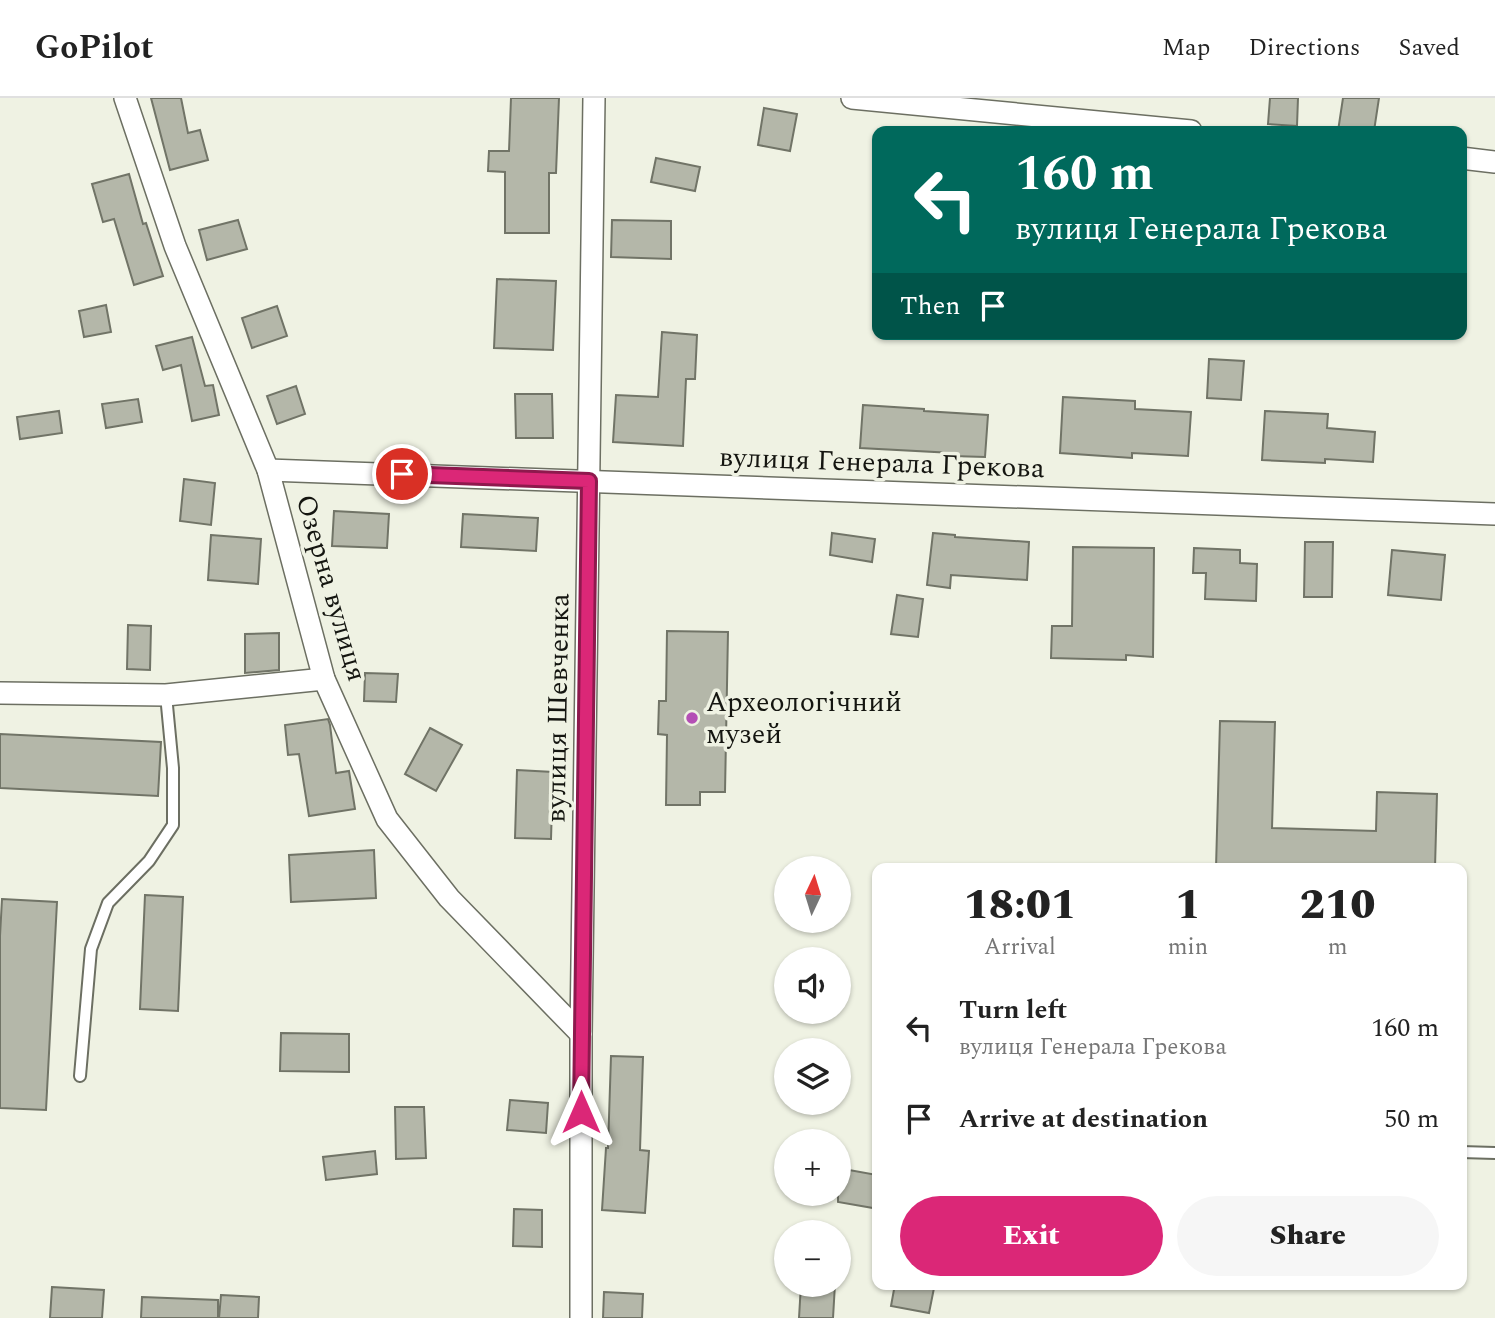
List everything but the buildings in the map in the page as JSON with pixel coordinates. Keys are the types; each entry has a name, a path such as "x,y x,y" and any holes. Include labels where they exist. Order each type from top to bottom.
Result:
{"street":[{"name":"Озерна вулиця","path":"125,98 175,246 268,470 324,679 387,819 449,898 581,1034"},
{"name":"вулиця Шевченка","path":"581,1318 581,1034 594,98"},
{"path":"852,98 1142,126"},
{"path":"1467,159 1495,162"},
{"name":"вулиця Генерала Грекова","path":"268,470 1495,514"},
{"path":"0,693 166,695 324,679"}],"lane":[{"path":"80,1076 91,949 108,903 149,861 173,825 173,768 166,695"},
{"path":"1467,1152 1495,1153"}],"place":[{"name":"Археологічний музей","path":"692,718"}],"route":[{"path":"402,474 589,481 581,1112"}]}
